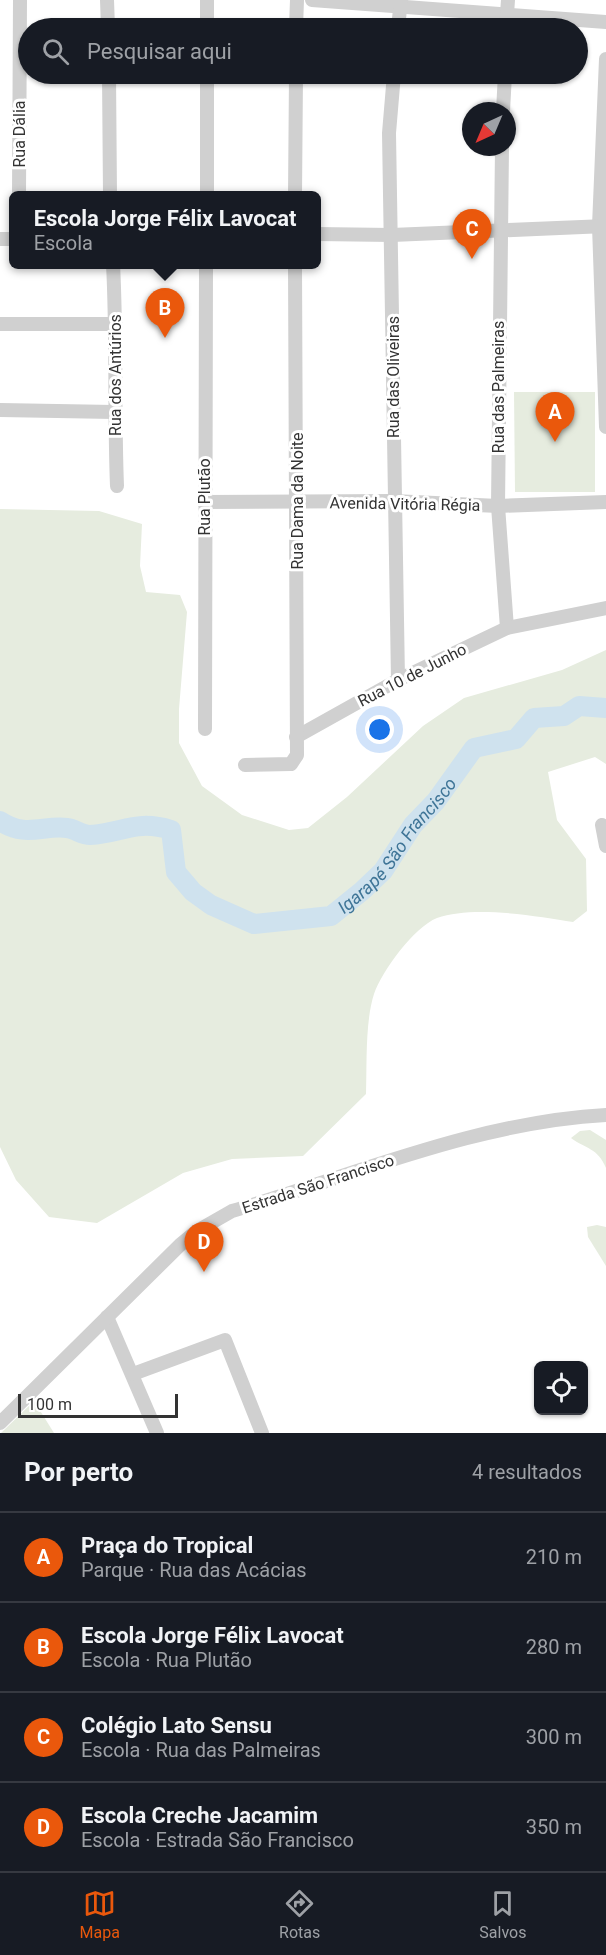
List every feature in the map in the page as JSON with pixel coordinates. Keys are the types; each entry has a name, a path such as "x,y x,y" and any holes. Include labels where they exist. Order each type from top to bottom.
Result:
{"street":[{"name":"Rua Dália","path":"20,0 20,18"},
{"path":"107,0 108,18"},
{"path":"207,0 207,18"},
{"path":"296,18 297,0"},
{"path":"312,0 507,7 580,18"},
{"path":"399,18 401,2"},
{"path":"588,19 606,22"},
{"path":"606,59 603,226 606,427"},
{"name":"Rua Dália","path":"19,191 20,84"},
{"path":"109,84 110,191"},
{"path":"207,84 207,191"},
{"path":"295,191 296,84"},
{"name":"Rua das Oliveiras","path":"393,84 389,133 392,235 393,501 398,680"},
{"path":"503,102 504,84"},
{"name":"Rua das Palmeiras","path":"502,156 499,229 498,506 507,627"},
{"path":"321,234 392,235 603,226"},
{"name":"Rua dos Antúrios","path":"112,269 116,324 114,412 117,486"},
{"name":"Rua Plutão","path":"206,269 204,502 206,729"},
{"name":"Rua Dama da Noite","path":"295,269 298,504 296,737"},
{"path":"0,324 116,324"},
{"path":"0,410 114,412"},
{"name":"Avenida Vitória Régia","path":"204,502 298,504 393,501 498,506 606,502"},
{"name":"Rua 10 de Junho","path":"296,737 398,680 507,627 606,608"},
{"path":"245,765 291,764 297,755 296,737"},
{"path":"602,825 606,846"},
{"name":"Estrada São Francisco","path":"0,1423 180,1245 197,1231 232,1211 453,1143 528,1125 606,1115"},
{"path":"107,1317 157,1433"},
{"path":"133,1374 225,1340 262,1433"}],"shaded area":[{"path":"514,392 595,392 595,492 515,492"},
{"path":"0,509 99,511 142,524 140,566 146,592 180,595 187,612 179,709 179,743 202,786 242,815 289,830 308,828 347,797 423,726 464,698 562,670 606,650 606,764 595,757 548,772 557,820 586,859 587,911 573,922 523,915 468,912 437,918 428,923 400,951 374,994 368,1030 366,1094 303,1156 232,1159 183,1173 97,1223 49,1217 16,1180 0,1147"},
{"path":"590,1130 606,1140 606,1168 599,1156 571,1138 580,1131"},
{"path":"597,1225 606,1227 606,1266 588,1237 587,1227"},
{"path":"34,1401 54,1433 1,1433"}],"waterway":[{"name":"Igarapé São Francisco","path":"0,821 18,829 67,828 90,835 139,826 171,830 176,872 193,892 211,905 254,924 331,916 383,871 413,825 436,801 474,748 516,739 534,718 564,716 579,706 606,708"}],"place":[{"name":"Colégio Lato Sensu","path":"472,259"},
{"name":"Escola Jorge Félix Lavocat","path":"165,338"},
{"name":"Praça do Tropical","path":"555,442"},
{"name":"Escola Creche Jacamim","path":"204,1272"}]}
